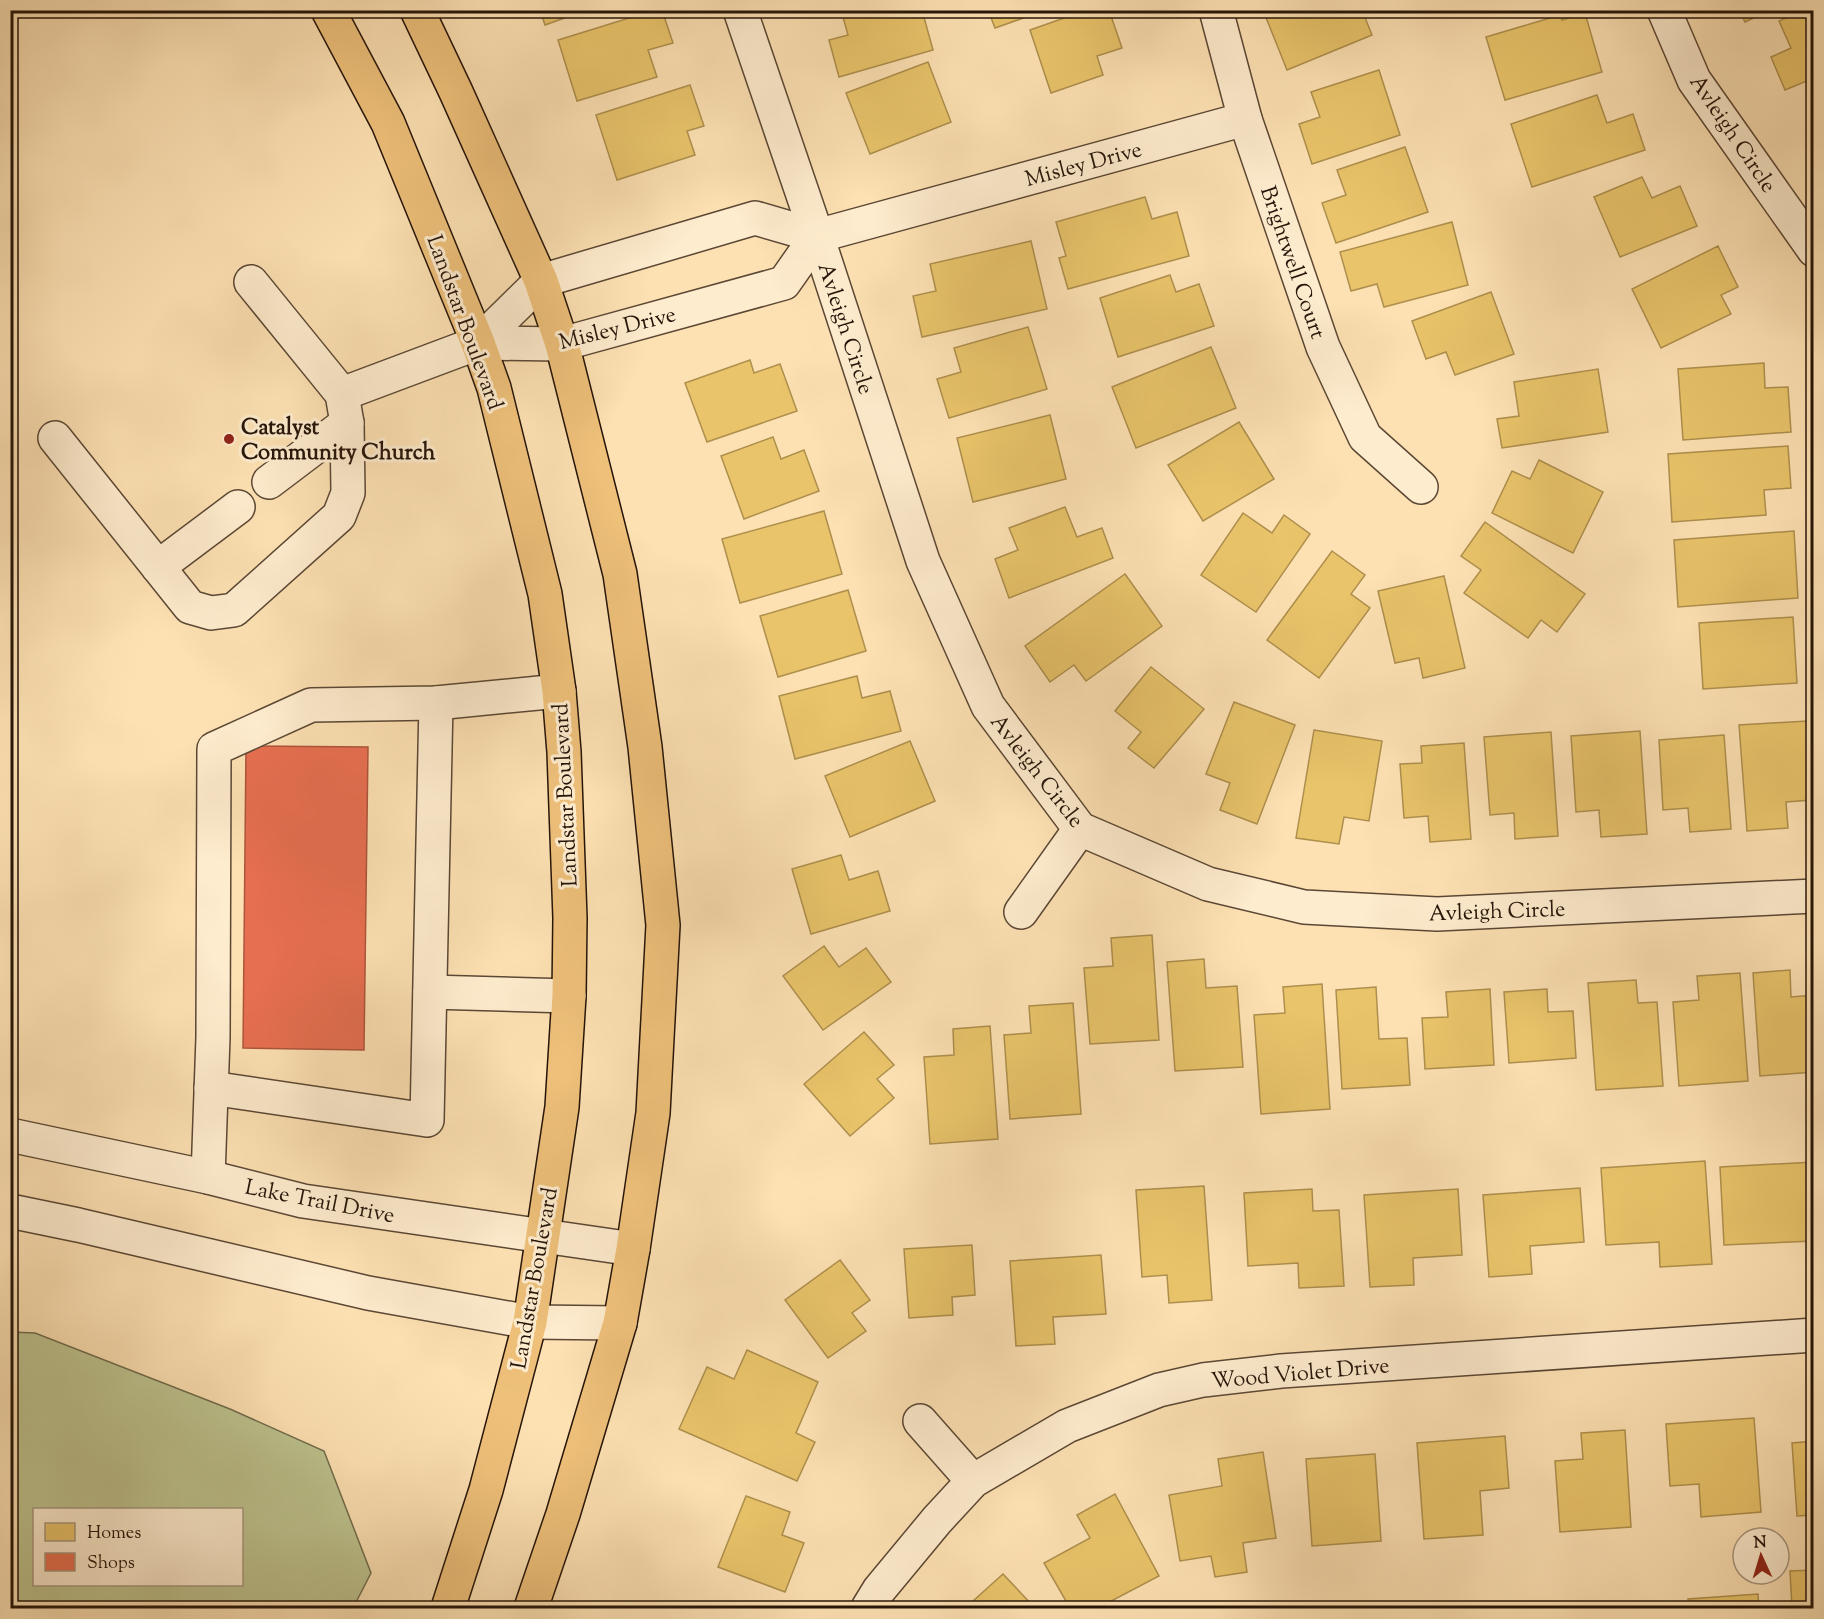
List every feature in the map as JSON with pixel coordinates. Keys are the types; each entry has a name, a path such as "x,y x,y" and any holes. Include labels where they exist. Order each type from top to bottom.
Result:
{"main road":[{"name":"Landstar Boulevard","path":"328,10 388,123 478,343 494,388 545,594 560,691 569,906 569,996 562,1107 530,1322 486,1490 448,1608"},
{"path":"417,10 541,281 562,344 620,574 645,747 663,925 653,1113 620,1323 563,1514 531,1608"}],"street":[{"name":"Avleigh Circle","path":"740,10 818,236 922,561 988,706 1080,829 1208,884 1304,907 1437,914 1814,896"},
{"name":"Brightwell Court","path":"1216,10 1245,118 1323,347 1365,437 1421,487"},
{"name":"Avleigh Circle","path":"1664,10 1694,80 1814,250"},
{"name":"Misley Drive","path":"478,343 562,344 783,283 818,236 1245,118"},
{"path":"269,482 344,409 478,343 541,281 755,218 818,236"},
{"path":"55,438 190,607 211,613 234,610 339,516 348,493 344,409 251,282"},
{"path":"158,567 238,507"},
{"path":"208,1177 213,1037 214,749 311,705 436,704 560,691"},
{"path":"211,1088 428,1120 436,704"},
{"path":"1020,912 1080,829"},
{"path":"430,992 569,996"},
{"name":"Lake Trail Drive","path":"10,1135 208,1177 303,1201 633,1249"},
{"path":"10,1211 368,1293 530,1322 620,1323"},
{"name":"Wood Violet Drive","path":"867,1608 879,1590 937,1520 973,1482 1067,1426 1159,1390 1203,1380 1281,1371 1814,1335"},
{"path":"920,1421 973,1482"}],"green space":[{"path":"10,1332 35,1333 230,1409 324,1451 371,1573 353,1608 11,1608"}],"building: Homes":[{"path":"540,10 587,10 545,25"},
{"path":"655,10 662,10 673,43 648,50 657,77 577,101 558,40"},
{"path":"841,10 922,10 933,50 839,77 829,40 848,35"},
{"path":"988,10 1046,10 995,28"},
{"path":"1087,10 1109,10 1122,48 1097,56 1103,75 1051,93 1030,30"},
{"path":"1263,10 1362,10 1372,35 1287,70"},
{"path":"1739,10 1770,10 1745,22"},
{"path":"1803,10 1814,10 1814,78 1785,90 1771,57 1791,48 1779,21"},
{"path":"1585,13 1602,72 1505,100 1486,37 1560,15 1562,20"},
{"path":"928,62 951,122 870,154 846,93"},
{"path":"1379,70 1400,135 1312,164 1299,124 1320,117 1311,92"},
{"path":"690,85 704,126 687,131 695,155 617,180 596,115"},
{"path":"1597,95 1607,123 1633,114 1645,150 1532,187 1511,124"},
{"path":"1405,147 1428,212 1336,243 1322,203 1346,195 1337,170"},
{"path":"1642,177 1652,198 1680,186 1697,226 1620,257 1594,197"},
{"path":"1145,197 1152,219 1177,212 1189,256 1068,289 1059,258 1066,256 1056,222"},
{"path":"1452,222 1468,285 1384,307 1377,284 1351,291 1340,252"},
{"path":"1031,241 1047,309 922,337 913,296 936,291 930,264"},
{"path":"1718,246 1738,287 1721,295 1731,314 1661,348 1632,289"},
{"path":"1170,275 1176,292 1199,284 1214,326 1118,357 1100,298"},
{"path":"1491,292 1514,354 1455,375 1446,352 1426,359 1412,321"},
{"path":"1028,327 1047,389 949,418 937,379 961,372 954,348"},
{"path":"1211,347 1236,408 1136,448 1112,387"},
{"path":"750,360 754,373 780,364 797,411 707,442 685,383"},
{"path":"1764,363 1765,388 1788,387 1791,432 1683,440 1678,369"},
{"path":"1598,369 1608,432 1502,448 1497,419 1519,416 1514,382"},
{"path":"1050,415 1066,479 973,502 957,438"},
{"path":"1239,422 1274,479 1203,521 1168,465"},
{"path":"773,437 781,459 804,450 819,491 744,519 721,456"},
{"path":"1788,446 1791,488 1764,490 1766,515 1672,522 1668,454"},
{"path":"1539,460 1603,492 1573,553 1492,513 1512,471 1530,479"},
{"path":"1065,507 1077,537 1102,528 1113,558 1009,598 995,559 1018,550 1009,528"},
{"path":"824,511 842,574 740,603 722,539"},
{"path":"1243,513 1272,533 1284,515 1310,534 1256,612 1201,575"},
{"path":"1485,522 1585,594 1557,632 1541,620 1528,638 1464,593 1481,570 1461,556"},
{"path":"1794,531 1798,598 1678,607 1674,540"},
{"path":"1332,551 1365,575 1351,594 1370,608 1319,678 1267,640"},
{"path":"1125,574 1162,626 1086,681 1074,665 1050,682 1025,646"},
{"path":"1444,576 1465,668 1423,678 1419,658 1395,663 1378,591"},
{"path":"848,590 866,651 778,677 760,616"},
{"path":"1793,617 1797,683 1703,689 1699,623"},
{"path":"1151,667 1204,709 1154,768 1128,748 1141,732 1115,711"},
{"path":"857,676 862,698 890,691 901,731 795,759 779,696"},
{"path":"1234,702 1295,725 1257,824 1220,810 1230,783 1206,774"},
{"path":"1807,721 1812,800 1786,802 1788,828 1747,831 1739,725"},
{"path":"1314,730 1382,741 1369,821 1344,817 1339,844 1296,838"},
{"path":"1640,731 1647,834 1601,837 1599,810 1576,812 1571,736"},
{"path":"1551,732 1558,836 1515,839 1514,813 1490,815 1484,737"},
{"path":"1724,735 1731,829 1690,832 1688,808 1663,810 1659,740"},
{"path":"910,741 935,801 850,837 825,776"},
{"path":"1464,743 1471,839 1430,842 1428,816 1404,818 1400,764 1422,763 1421,746"},
{"path":"841,855 849,880 878,871 890,911 811,934 792,869"},
{"path":"1152,935 1159,1040 1090,1044 1084,968 1113,966 1111,938"},
{"path":"824,946 839,967 866,948 891,982 823,1030 783,976"},
{"path":"1204,959 1206,988 1237,986 1243,1067 1175,1071 1167,962"},
{"path":"1790,970 1791,997 1814,995 1814,1072 1760,1076 1753,973"},
{"path":"1740,973 1748,1081 1679,1086 1673,1002 1699,1000 1697,976"},
{"path":"1636,980 1638,1003 1657,1002 1663,1086 1596,1090 1588,983"},
{"path":"1322,984 1330,1109 1261,1114 1254,1015 1285,1013 1283,987"},
{"path":"1376,987 1379,1039 1407,1038 1410,1085 1342,1089 1336,990"},
{"path":"1490,989 1494,1065 1425,1069 1422,1018 1448,1017 1446,992"},
{"path":"1547,989 1548,1012 1573,1011 1576,1058 1509,1063 1504,992"},
{"path":"1073,1003 1081,1114 1010,1119 1004,1035 1031,1033 1029,1006"},
{"path":"990,1026 998,1139 930,1144 924,1057 954,1055 953,1029"},
{"path":"864,1032 894,1065 877,1079 894,1098 850,1136 804,1084"},
{"path":"1705,1161 1712,1264 1660,1267 1659,1242 1606,1245 1601,1168"},
{"path":"1814,1162 1814,1241 1724,1245 1720,1167"},
{"path":"1204,1186 1212,1300 1169,1303 1167,1275 1142,1277 1136,1190"},
{"path":"1580,1188 1584,1242 1530,1246 1532,1274 1489,1277 1483,1195"},
{"path":"1312,1189 1313,1211 1339,1210 1344,1286 1299,1288 1298,1263 1248,1266 1244,1193"},
{"path":"1458,1189 1462,1255 1413,1258 1414,1285 1370,1287 1364,1195"},
{"path":"972,1245 975,1295 952,1297 953,1315 909,1318 904,1249"},
{"path":"1101,1255 1106,1314 1053,1317 1055,1344 1016,1346 1010,1261"},
{"path":"840,1260 870,1300 852,1313 866,1331 828,1358 785,1300"},
{"path":"747,1350 818,1382 796,1433 815,1442 797,1481 679,1429 707,1367 734,1379"},
{"path":"1754,1418 1761,1512 1701,1517 1699,1484 1670,1486 1666,1424"},
{"path":"1625,1430 1631,1527 1560,1532 1555,1461 1583,1459 1581,1433"},
{"path":"1505,1436 1509,1488 1480,1491 1483,1535 1424,1539 1417,1443"},
{"path":"1814,1441 1814,1515 1797,1516 1792,1443"},
{"path":"1263,1452 1276,1538 1243,1543 1247,1572 1215,1577 1211,1556 1180,1561 1169,1495 1222,1486 1218,1459"},
{"path":"1375,1454 1381,1541 1312,1546 1306,1459"},
{"path":"1115,1494 1159,1576 1098,1608 1070,1608 1044,1563 1090,1538 1077,1515"},
{"path":"746,1496 790,1512 782,1535 804,1543 785,1592 718,1567"},
{"path":"1814,1570 1814,1608 1792,1608 1791,1571"},
{"path":"1003,1574 1035,1608 981,1608 973,1601"},
{"path":"1758,1594 1759,1608 1689,1608 1688,1599"}],"building: Shops":[{"path":"246,746 368,747 364,1050 243,1048"}],"place":[{"name":"Catalyst Community Church","path":"229,439"}]}
